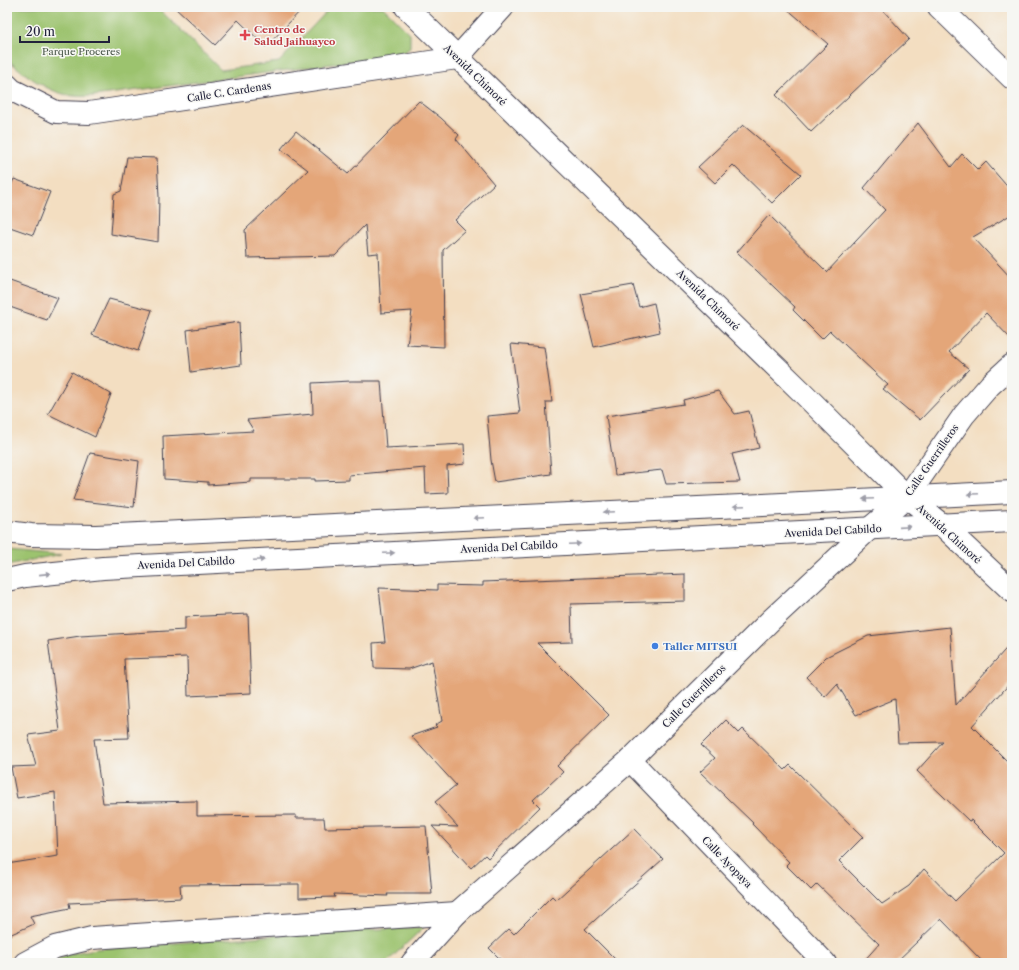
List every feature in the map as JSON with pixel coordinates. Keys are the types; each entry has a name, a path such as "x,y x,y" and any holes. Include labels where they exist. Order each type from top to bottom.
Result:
{"street":[{"name":"Avenida Chimoré","path":"406,7 802,392 907,497 941,524 1012,591"},
{"path":"457,58 503,7"},
{"path":"939,7 1012,78"},
{"name":"Calle C. Cardenas","path":"7,85 12,90 56,112 89,113 457,58"},
{"name":"Calle Guerrilleros","path":"412,963 457,913 630,760 771,620 869,529 907,497 964,415 990,386 1012,365"},
{"path":"7,532 31,535 104,536 1012,492"},
{"name":"Avenida Del Cabildo","path":"7,580 25,576 103,568 869,529 941,524 1012,522"},
{"name":"Calle Ayopaya","path":"630,760 825,963"},
{"path":"25,963 55,947 92,938 457,913"}],"path":[{"path":"318,963 322,960"}],"green space":[{"name":"Parque Proceres","path":"7,7 157,7 221,70 279,62 331,7 383,7 410,34 410,48 400,55 93,96 77,96 56,92 47,88 38,83 7,59"},
{"path":"8,549 61,554 7,565"},
{"path":"424,927 386,963 49,963 68,954 96,949 320,932"}],"building":[{"path":"174,7 304,7 266,47 238,20 215,45"},
{"path":"785,7 880,7 909,39 811,132 776,95 828,44"},
{"path":"419,101 441,118 459,135 456,139 494,184 455,220 465,230 443,250 444,347 407,345 412,311 381,313 378,253 368,254 365,225 335,256 247,258 245,230 308,170 281,149 296,131 348,174"},
{"path":"918,123 951,167 962,154 978,170 986,162 1012,192 1012,214 973,237 1012,279 1012,340 986,313 949,352 969,369 920,420 883,389 888,385 830,331 822,339 793,310 795,307 737,252 769,215 827,272 885,210 864,188"},
{"path":"743,125 801,174 772,203 733,165 715,183 698,167"},
{"path":"127,157 157,158 159,197 158,242 111,234 114,194 121,191"},
{"path":"14,179 50,192 33,235 7,226 7,193"},
{"path":"7,280 58,298 47,320 7,306"},
{"path":"633,285 639,307 654,303 660,332 594,347 581,294"},
{"path":"109,299 152,310 138,351 92,335"},
{"path":"239,322 241,365 191,372 187,330"},
{"path":"511,344 544,347 552,402 546,402 551,474 495,482 491,460 487,416 520,413"},
{"path":"72,372 111,394 95,437 48,414"},
{"path":"381,381 386,448 464,444 465,464 447,466 448,493 426,494 425,468 349,475 349,480 315,481 315,479 251,479 251,482 208,485 208,482 164,479 163,436 254,431 247,420 313,414 312,383"},
{"path":"718,391 735,414 749,411 759,448 732,454 740,482 666,484 662,470 615,475 606,416 684,404 683,400"},
{"path":"90,453 139,461 134,507 73,500"},
{"path":"685,574 685,601 571,604 572,642 537,643 609,715 557,766 563,772 533,800 540,807 488,858 485,855 471,868 432,826 458,827 435,802 456,785 411,736 437,727 435,725 442,721 432,661 409,669 374,668 373,643 385,642 379,588 437,590 437,585 483,586 483,582"},
{"path":"248,614 251,693 188,696 187,657 124,659 129,738 94,739 103,803 197,801 197,816 296,815 296,818 324,818 325,828 426,826 432,894 387,894 388,896 334,894 335,897 299,898 299,884 180,885 181,898 69,903 70,908 30,916 34,924 7,936 7,864 58,856 55,792 17,798 11,767 36,766 28,735 60,731 48,641 80,636 185,630 185,617"},
{"path":"950,627 956,705 1012,642 1012,681 972,726 1012,766 1012,963 984,963 941,919 895,963 862,963 879,944 817,884 811,890 786,865 789,862 752,824 753,823 700,772 715,758 701,745 726,720 739,733 743,729 785,770 790,765 863,837 839,861 882,904 909,886 924,869 955,901 1004,853 971,820 969,821 917,771 943,742 898,743 895,699 856,715 837,684 825,697 806,677 826,657 868,636"},
{"path":"634,829 663,859 585,929 619,963 504,963 489,948 509,929 514,934 552,896 556,900"}],"place":[{"name":"Centro de Salud Jaihuayco","path":"245,35"},
{"name":"Taller MITSUI","path":"655,646"}]}
